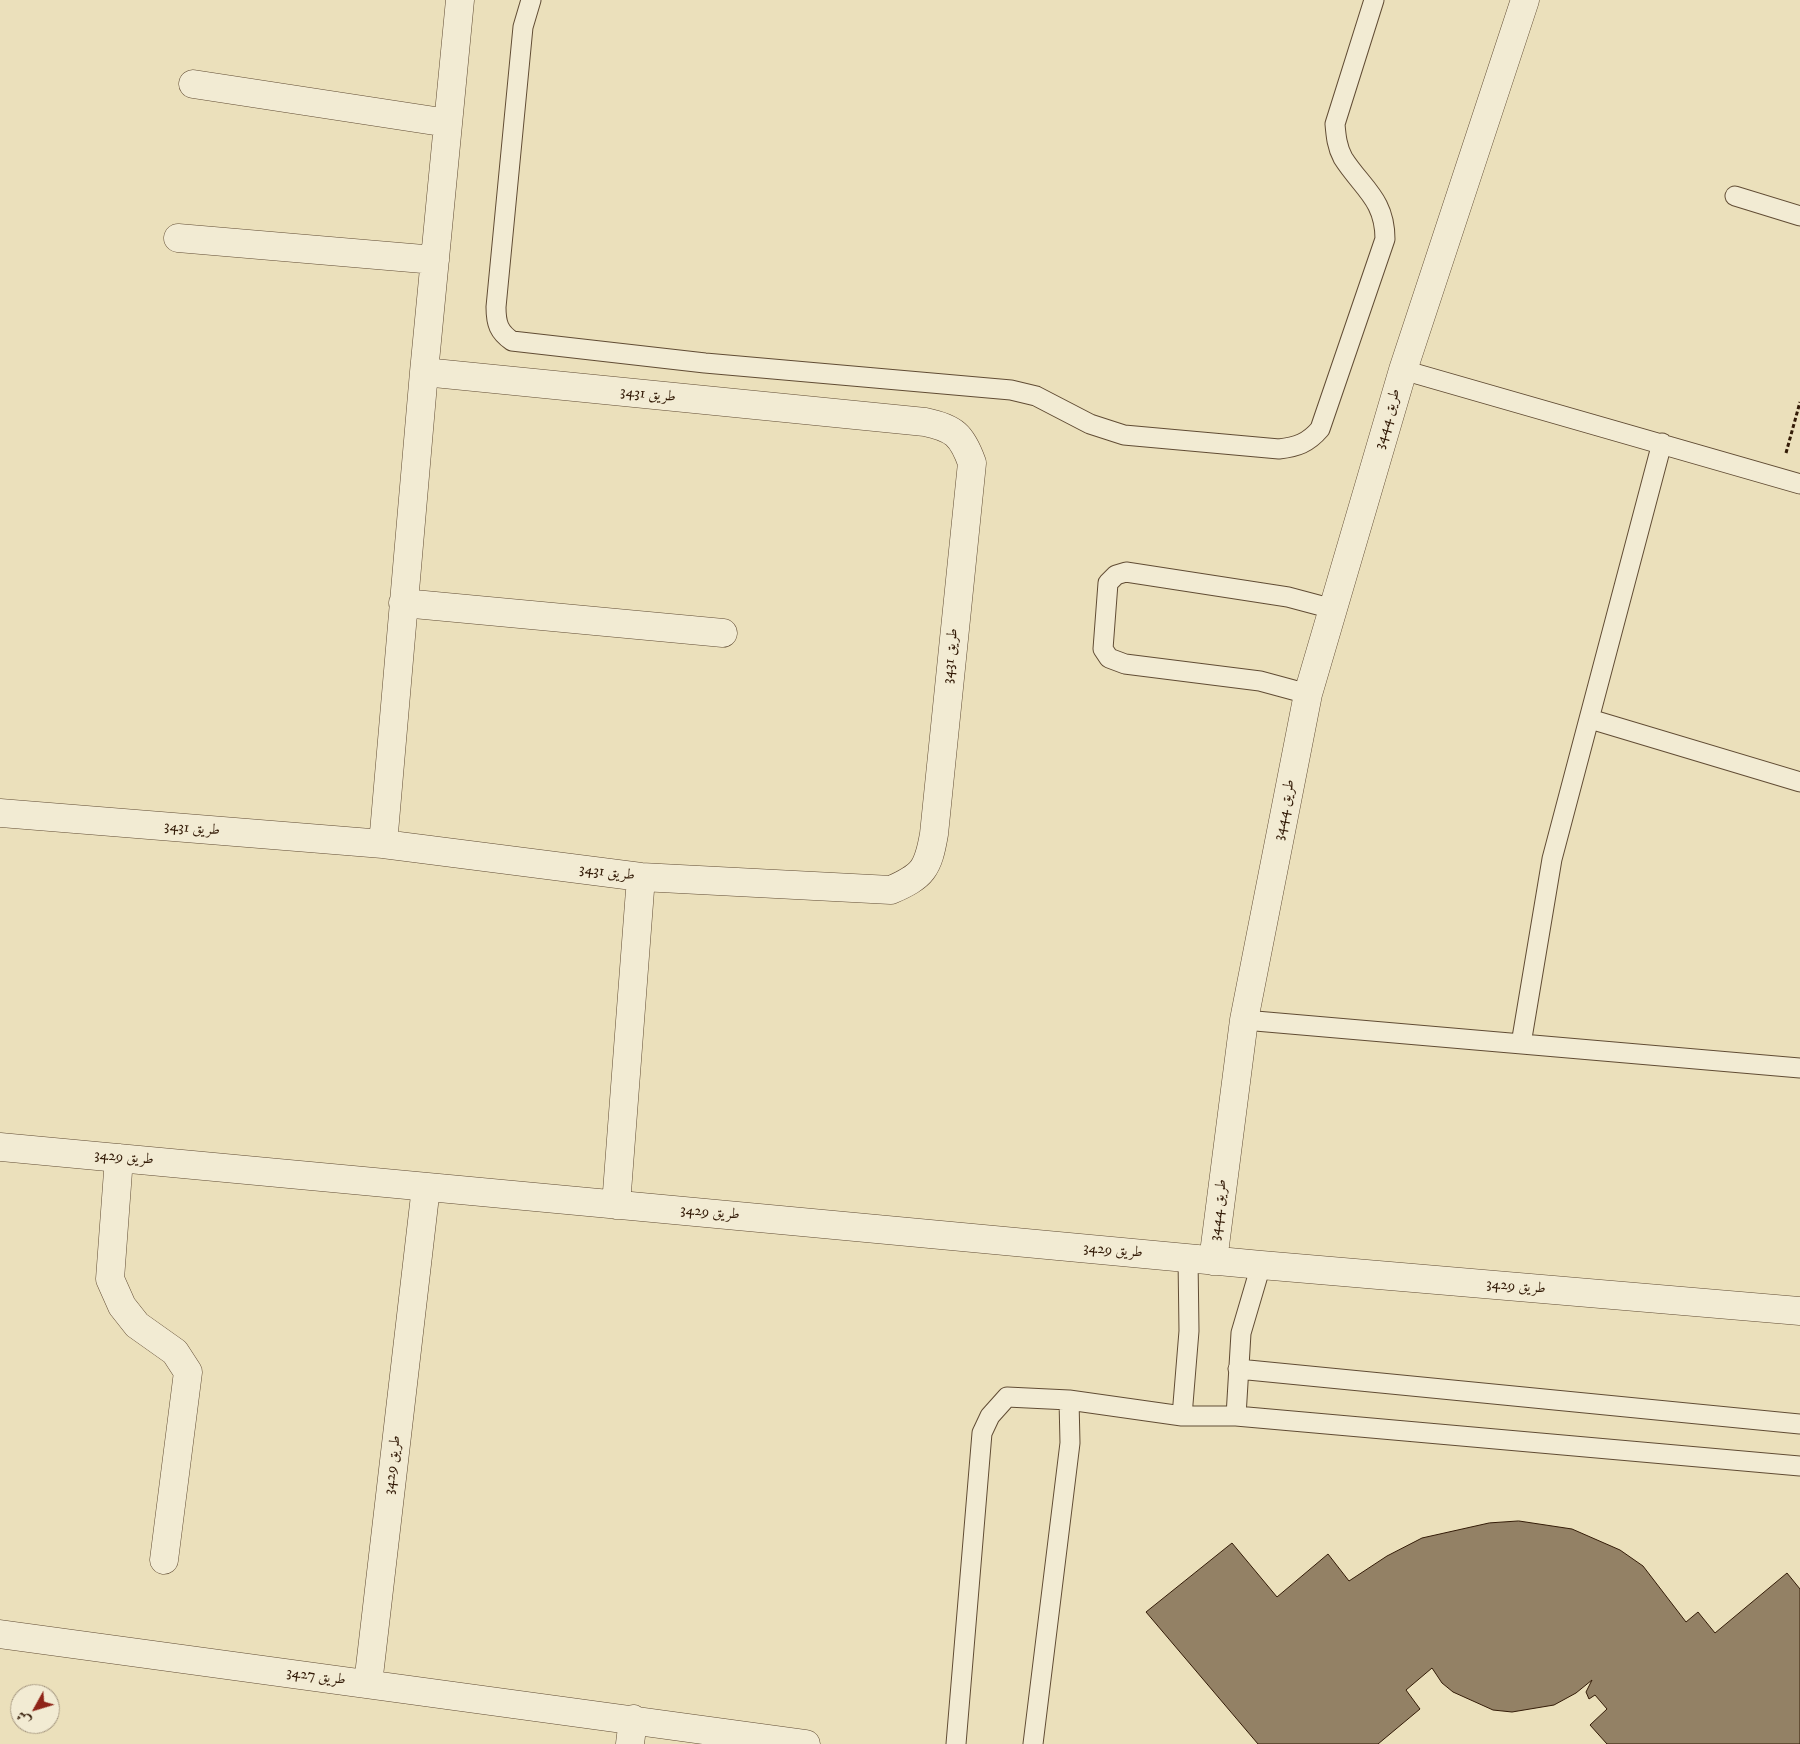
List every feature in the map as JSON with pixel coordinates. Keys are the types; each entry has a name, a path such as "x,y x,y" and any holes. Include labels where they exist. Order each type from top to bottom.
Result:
{"street":[{"path":"383,844 424,372 460,0"},
{"name":"طريق 3444","path":"1201,1259 1244,1020 1308,694 1402,370 1525,0"},
{"path":"193,84 448,124"},
{"path":"178,238 435,260"},
{"name":"طريق 3431","path":"0,813 383,844 641,877 891,890 914,880 930,860 972,463 964,442 947,427 925,422 424,372"},
{"path":"403,603 723,633"},
{"path":"616,1205 641,877"},
{"name":"طريق 3429","path":"0,1147 1261,1265 1800,1312"},
{"path":"119,1158 110,1279 122,1306 137,1325 175,1352 188,1372 164,1560"},
{"name":"طريق 3429","path":"368,1684 426,1187"},
{"name":"طريق 3427","path":"0,1634 368,1684 631,1731 806,1744"}],"lane":[{"path":"531,0 523,27 496,307 496,321 501,333 512,341 705,363 1011,390 1036,396 1090,424 1124,435 1279,449 1310,441 1320,430 1385,239 1385,224 1381,210 1374,197 1343,158 1336,141 1335,124 1374,0"},
{"path":"1735,196 1800,216"},
{"name":"طريق 3444","path":"1402,370 1800,484"},
{"path":"1521,1044 1552,859 1662,443"},
{"path":"1308,694 1260,681 1125,664 1108,658 1103,649 1108,583 1116,575 1126,572 1288,597 1333,609"},
{"path":"1590,719 1800,782"},
{"path":"1244,1020 1800,1068"},
{"path":"1182,1416 1189,1332 1201,1259"},
{"path":"1236,1416 1241,1333 1261,1265"},
{"path":"1238,1369 1800,1424"},
{"path":"956,1744 982,1433 990,1416 1007,1397 1070,1400 1182,1416 1236,1416 1800,1466"},
{"path":"1033,1744 1070,1443 1070,1400"}],"path":[{"path":"1780,478 1800,402"}],"building":[{"path":"1519,1521 1572,1529 1620,1550 1643,1566 1686,1622 1698,1612 1715,1633 1787,1573 1800,1589 1800,1744 1607,1744 1590,1725 1607,1709 1595,1695 1589,1699 1586,1692 1592,1680 1576,1693 1554,1705 1512,1712 1493,1710 1453,1692 1442,1683 1432,1668 1406,1690 1420,1709 1378,1744 1258,1744 1146,1612 1232,1543 1277,1597 1328,1554 1349,1581 1387,1556 1422,1538 1489,1523"}]}
